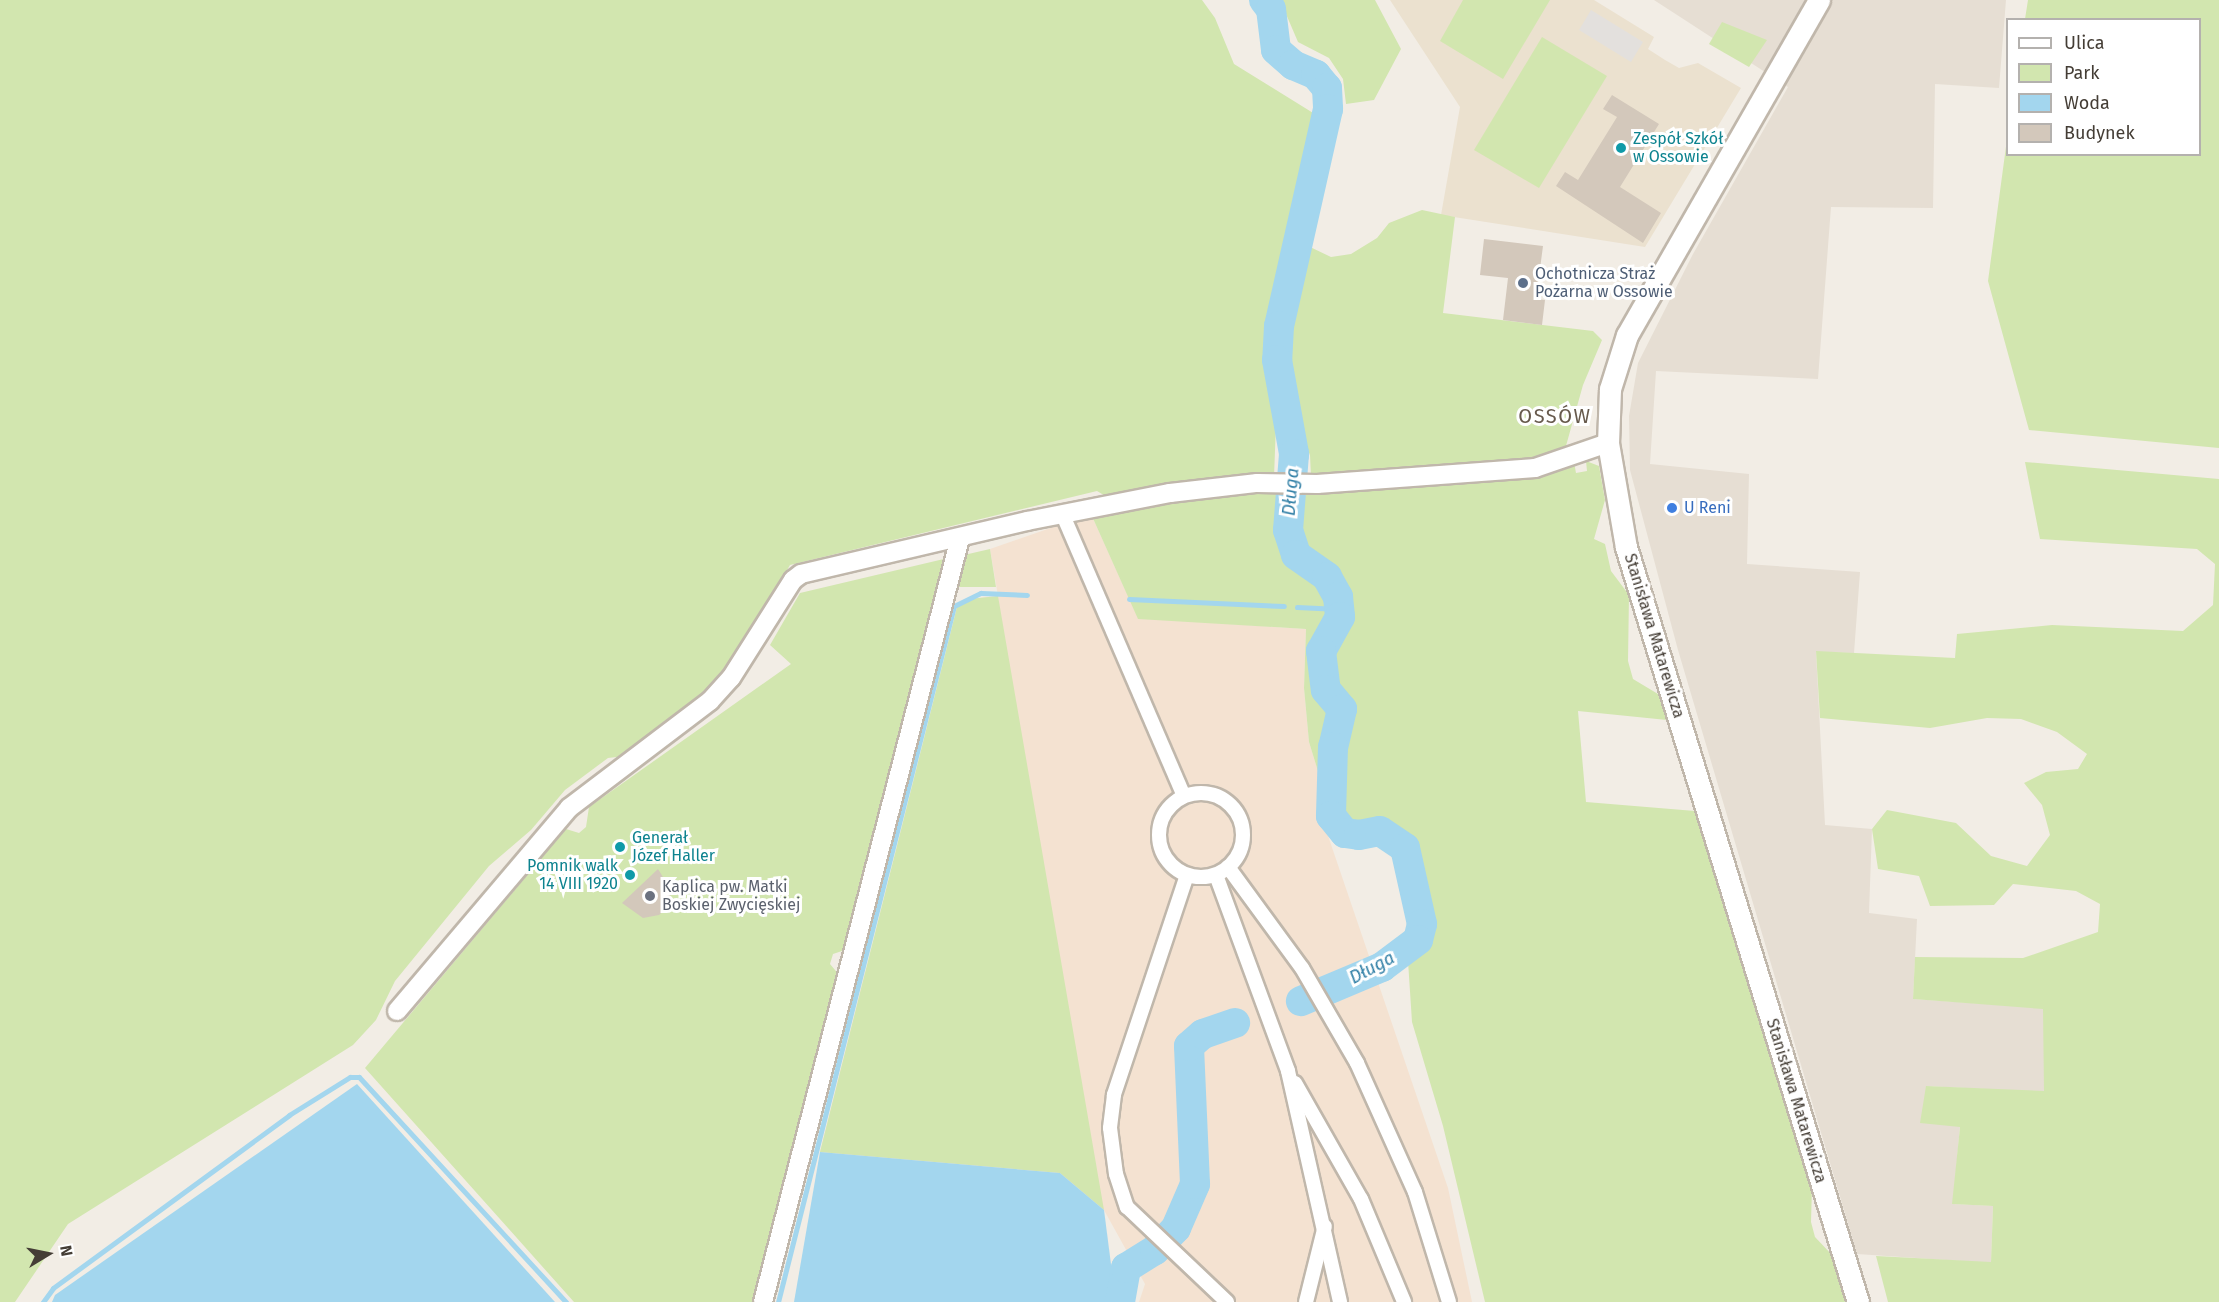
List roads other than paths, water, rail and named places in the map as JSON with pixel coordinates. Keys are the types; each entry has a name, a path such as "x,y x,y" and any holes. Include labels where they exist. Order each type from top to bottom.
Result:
{"street":[{"name":"Stanisława Matarewicza","path":"1819,0 1628,336 1610,389 1608,443 1626,547 1858,1302"},
{"path":"397,1011 569,808 710,701 731,678 793,580 1062,513 1257,483 1317,484 1535,468 1608,443"},
{"path":"1062,513 1184,796"},
{"path":"763,1302 960,538"},
{"path":"1215,795 1237,813 1243,840 1228,867 1216,874 1187,875 1168,863 1158,838 1165,811 1184,796 1215,795"},
{"path":"1228,867 1302,968 1331,1017 1389,1129 1441,1265 1449,1302"},
{"path":"1216,874 1256,972 1288,1071 1326,1224 1340,1302"},
{"path":"1187,875 1110,1112 1120,1193 1144,1226 1227,1302"},
{"path":"1288,1071 1361,1199 1404,1302"},
{"path":"1306,1302 1326,1224"}],"water":[{"path":"357,1084 555,1302 52,1302 55,1295"},
{"path":"820,1152 1060,1173 1104,1210 1112,1272 1108,1302 794,1302"}],"waterway":[{"name":"Długa","path":"1264,0 1271,9 1276,50 1293,65 1316,75 1327,88 1328,109 1279,326 1277,360 1294,454 1288,530 1296,555 1327,577 1338,597 1340,617 1321,651 1326,690 1342,709 1333,747 1331,816 1345,833 1359,835 1380,831 1405,848 1422,924 1418,940 1382,967 1301,1001"},
{"path":"778,1302 954,606 981,593 1027,595"},
{"path":"1129,599 1284,606"},
{"path":"1297,607 1339,609"},
{"name":"Długa","path":"1120,1302 1126,1268 1155,1250 1176,1228 1195,1184 1189,1046 1203,1034 1235,1023"},
{"path":"43,1302 53,1288 289,1115 350,1077 359,1077 566,1302"}],"place":[{"name":"Zespół Szkół w Ossowie","path":"1621,148"},
{"name":"Ochotnicza Straż Pożarna w Ossowie","path":"1523,283"},
{"name":"U Reni","path":"1672,508"},
{"name":"Generał Józef Haller","path":"620,847"},
{"name":"Pomnik walk 14 VIII 1920","path":"630,875"},
{"name":"Kaplica pw. Matki Boskiej Zwycięskiej","path":"650,896"}],"district":[{"name":"OSSÓW","path":"1555,416"}]}
